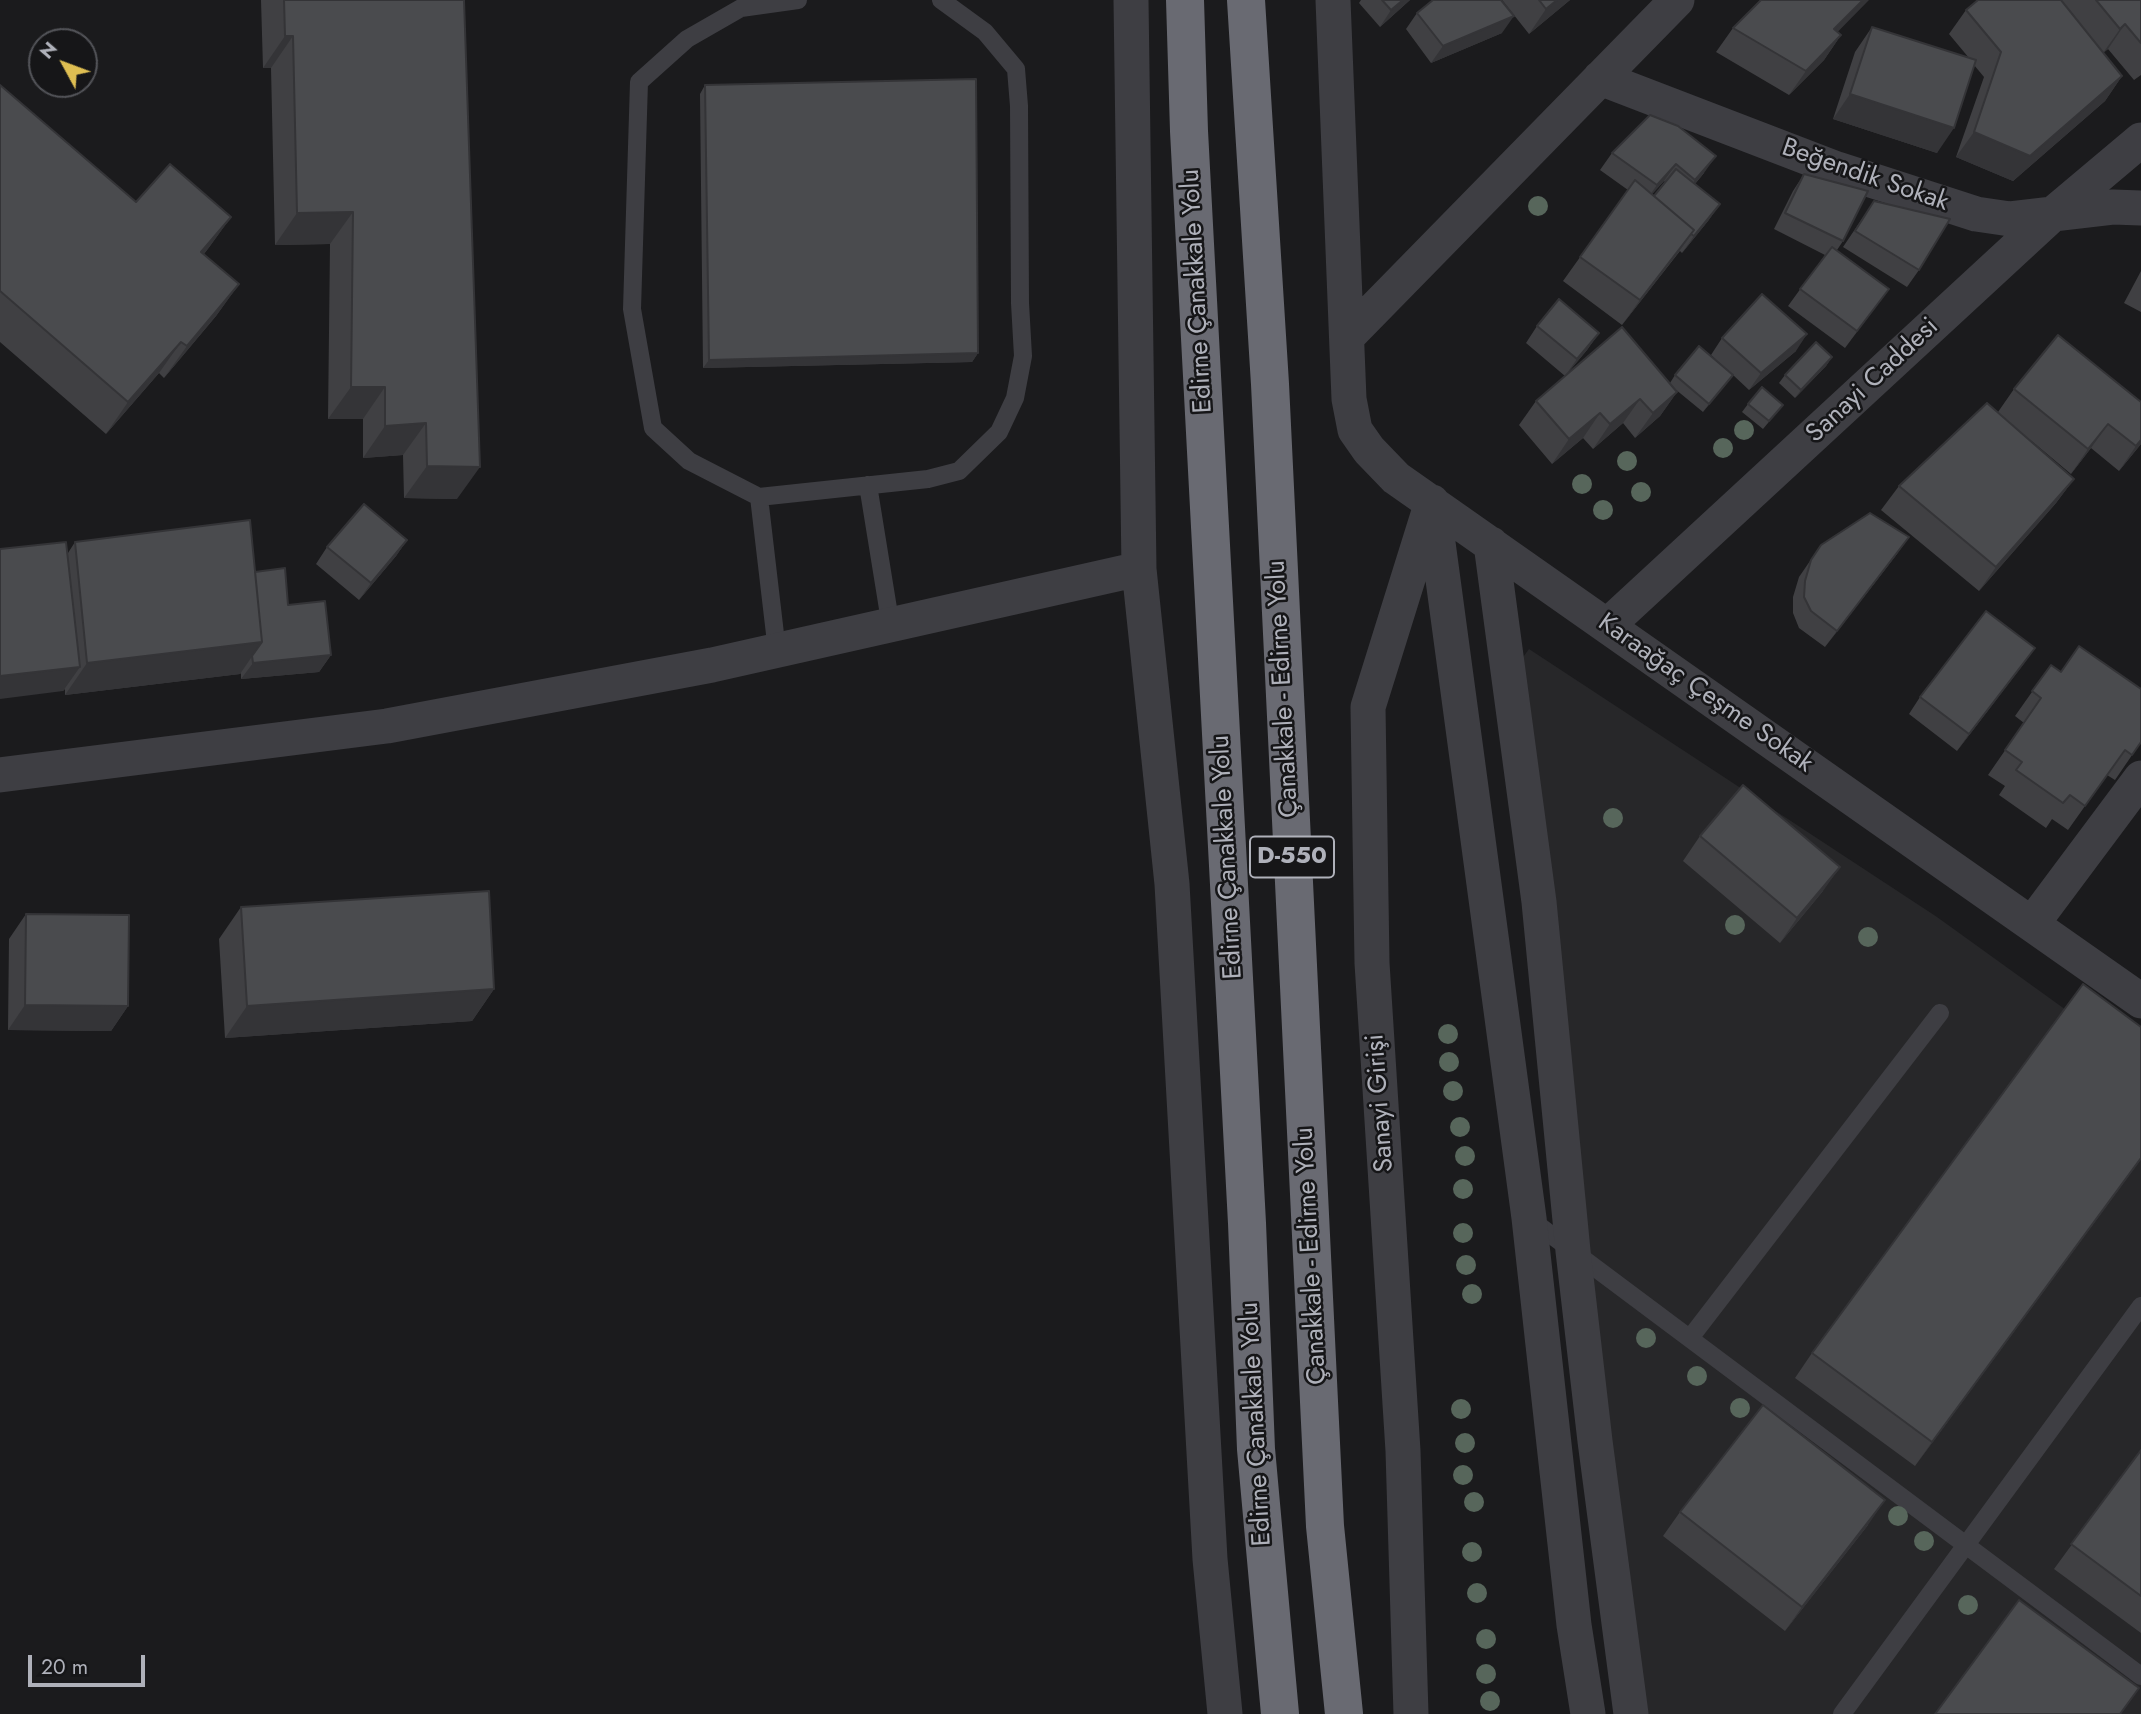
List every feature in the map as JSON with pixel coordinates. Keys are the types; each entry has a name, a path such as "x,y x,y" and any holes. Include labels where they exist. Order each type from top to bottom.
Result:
{"highway":[{"name":"Edirne Çanakkale Yolu","path":"1185,0 1189,131 1246,1209 1256,1449 1280,1714"},
{"name":"Çanakkale - Edirne Yolu","path":"1246,0 1270,384 1325,1527 1344,1714"}],"street":[{"path":"1131,0 1139,569 1172,884 1210,1559 1225,1714"},
{"name":"Karaağaç Çeşme Sokak","path":"1333,0 1349,399 1355,430 1369,450 1396,478 2141,1002"},
{"path":"1347,337 1676,0"},
{"name":"Beğendik Sokak","path":"1600,78 1837,169 1976,214 2010,219 2113,207 2141,208"},
{"name":"Sanayi Caddesi","path":"1608,625 2053,214 2141,140"},
{"path":"1432,502 1528,1218 1574,1625 1588,1714"},
{"name":"Sanayi Girişi","path":"1411,1714 1404,1451 1372,963 1368,707 1432,502"},
{"path":"1491,544 1539,902 1573,1251 1631,1714"},
{"path":"0,775 387,726 891,627 1139,569"},
{"path":"2032,924 2141,778"}],"lane":[{"path":"799,0 741,8 687,39 639,82 632,309 653,428 689,461 759,497 928,479 959,471 999,432 1015,398 1023,356 1016,69 985,32 941,0"},
{"path":"869,485 891,627"},
{"path":"759,497 776,651"},
{"path":"1690,1339 1940,1013"},
{"path":"1528,1218 2141,1676"},
{"path":"1842,1714 2141,1306"}],"shaded area":[{"path":"1529,649 1937,917 2141,1064 2141,1714 1641,1714 1521,660"}],"building":[{"path":"284,0 464,0 480,467 427,466 426,423 385,426 385,387 351,387 353,212 297,213 293,36 285,36"},
{"path":"1382,0 1403,0 1391,10"},
{"path":"1433,0 1501,0 1514,16 1443,46 1417,13"},
{"path":"1539,0 1557,0 1546,9"},
{"path":"1761,0 1863,0 1834,29 1841,35 1806,71 1733,28"},
{"path":"1978,0 2061,0 2122,76 2030,156 1974,132 2001,52 1966,10"},
{"path":"2096,0 2141,0 2141,43 2125,24 2120,29"},
{"path":"1872,27 1976,60 1954,128 1850,94"},
{"path":"976,79 978,353 709,360 705,85"},
{"path":"0,85 136,202 170,164 231,217 201,252 239,284 187,346 181,342 128,402 0,291"},
{"path":"1650,115 1678,126 1716,156 1695,180 1676,164 1657,185 1612,153"},
{"path":"1676,169 1720,204 1694,236 1691,234 1694,230 1654,196"},
{"path":"1804,174 1868,191 1843,241 1785,213"},
{"path":"1635,180 1694,230 1640,300 1580,257"},
{"path":"1874,201 1950,219 1919,270 1855,231"},
{"path":"1832,247 1889,289 1857,331 1800,289"},
{"path":"1762,294 1807,334 1761,373 1722,338"},
{"path":"1559,299 1599,333 1577,359 1537,326"},
{"path":"1622,327 1677,392 1653,413 1640,399 1610,424 1600,413 1569,439 1536,401"},
{"path":"2058,335 2141,402 2141,440 2136,446 2108,424 2088,449 2014,389"},
{"path":"1816,342 1832,357 1801,390 1785,375"},
{"path":"1699,346 1733,375 1709,404 1675,375"},
{"path":"1762,387 1783,405 1769,421 1748,404"},
{"path":"1987,403 2074,479 1996,567 1899,486"},
{"path":"364,504 407,540 371,583 327,547"},
{"path":"1870,513 1909,537 1837,631 1811,611 1804,597 1805,581 1811,560 1821,545"},
{"path":"250,520 262,642 87,663 75,542"},
{"path":"66,542 80,667 0,676 0,549"},
{"path":"285,568 288,605 325,601 331,655 253,663 252,656 262,642 255,572"},
{"path":"1986,611 2035,648 1969,734 1920,697"},
{"path":"2079,646 2141,689 2141,742 2132,755 2125,750 2085,806 2070,795 2063,803 2016,770 2022,762 2005,750 2041,698 2032,691 2051,665 2061,672"},
{"path":"1743,785 1840,867 1797,918 1700,836"},
{"path":"489,891 494,989 247,1006 241,907"},
{"path":"26,914 129,915 128,1006 25,1005"},
{"path":"2083,984 2141,1027 2141,1158 1932,1442 1812,1353"},
{"path":"1763,1405 1885,1500 1802,1607 1680,1512"},
{"path":"2141,1450 2141,1596 2071,1544"},
{"path":"2019,1600 2139,1688 2120,1714 1935,1714"}]}
